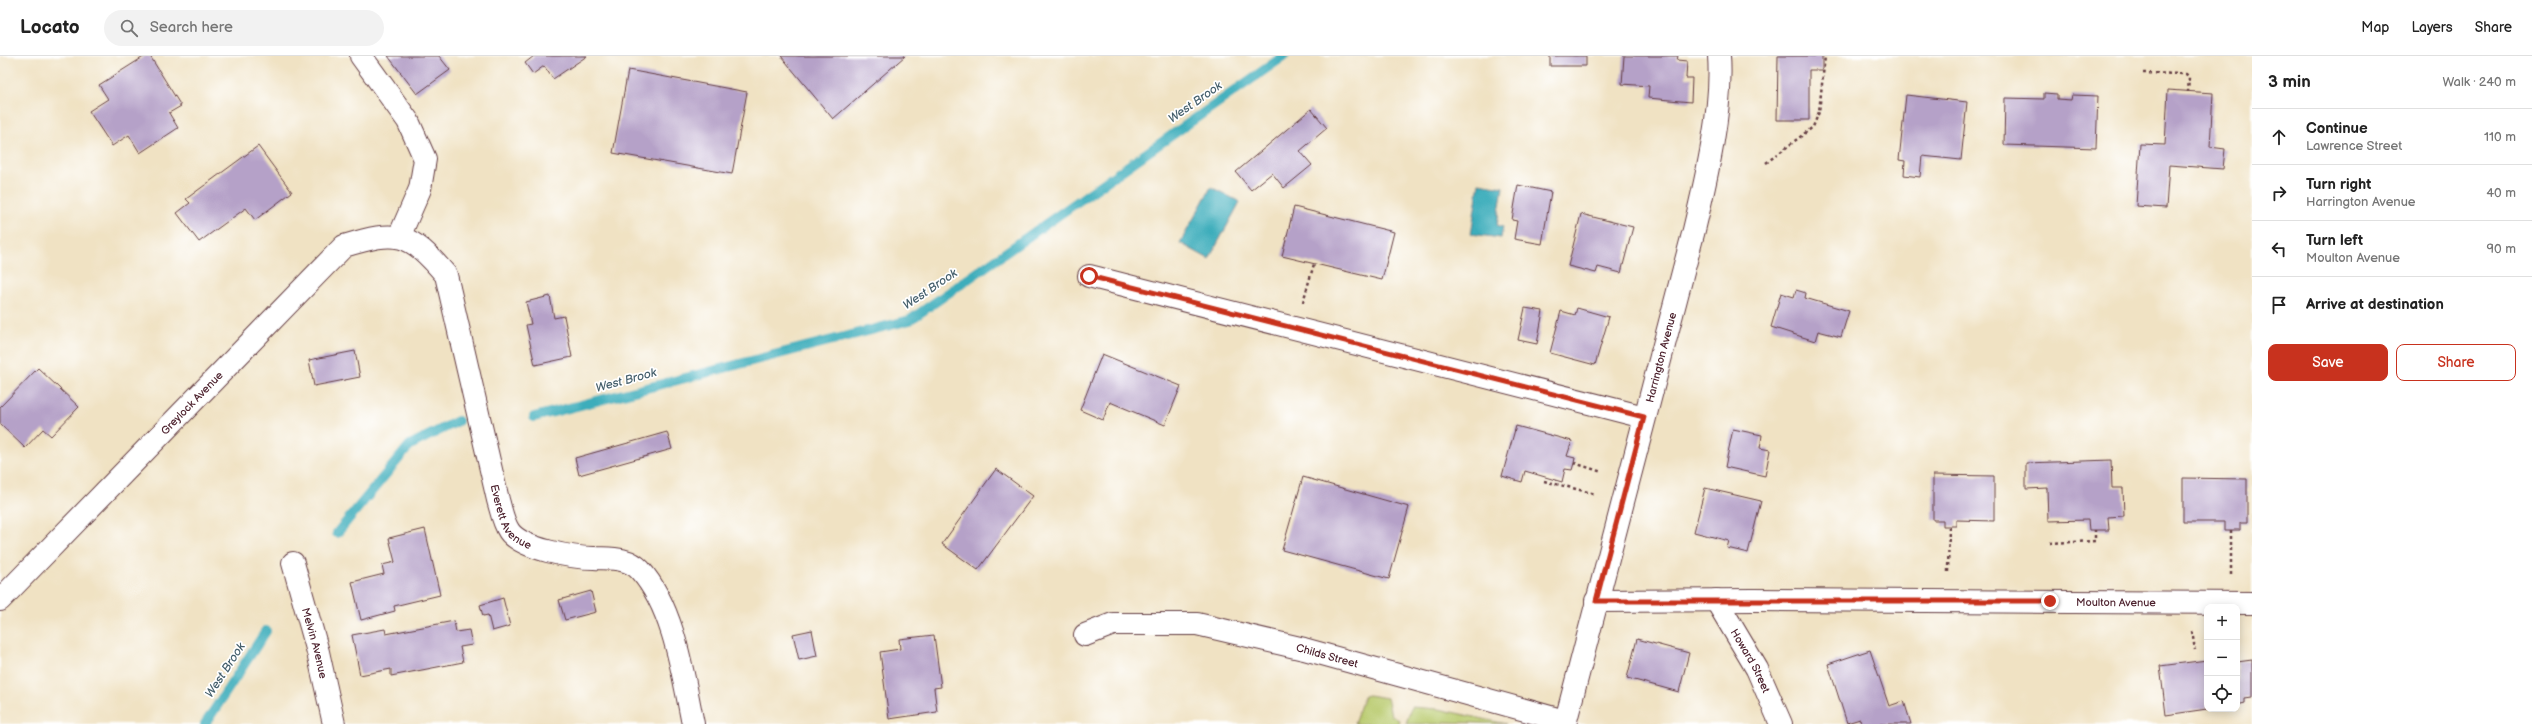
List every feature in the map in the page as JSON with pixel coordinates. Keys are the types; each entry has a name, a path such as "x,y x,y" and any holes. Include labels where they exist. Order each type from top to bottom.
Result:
{"street":[{"path":"361,56 408,121 425,159 420,189 398,237"},
{"name":"Harrington Avenue","path":"1565,722 1644,417 1682,283 1700,207 1718,95 1719,56"},
{"name":"Greylock Avenue","path":"0,600 344,246 381,236 398,237"},
{"name":"Everett Avenue","path":"398,237 409,240 423,249 446,275 498,500 505,523 510,532 537,548 591,558 618,559 630,563 639,569 654,590 667,616 693,724"},
{"path":"1089,276 1644,417"},
{"name":"Melvin Avenue","path":"293,563 318,652 334,724"},
{"name":"Moulton Avenue","path":"1596,601 1716,600 2252,603"},
{"name":"Howard Street","path":"1716,600 1758,669 1781,724"},
{"name":"Childs Street","path":"1085,635 1113,624 1197,624 1304,649 1565,722"}],"path":[{"path":"1766,163 1813,127 1819,112 1824,56"},
{"path":"2143,73 2186,74 2189,76 2188,92"},
{"path":"1294,328 1314,264"},
{"path":"1574,463 1609,473"},
{"path":"1544,481 1599,494"},
{"path":"1948,601 1949,526"},
{"path":"2050,543 2095,541 2095,530"},
{"path":"2230,602 2231,530"}],"green space":[{"path":"1368,695 1387,698 1391,715 1399,720 1398,724 1354,724 1364,696"},
{"path":"1411,707 1438,709 1506,724 1444,722 1443,724 1406,724"}],"water":[{"path":"1479,183 1503,187 1497,225 1503,227 1501,238 1471,234"},
{"path":"1211,187 1240,202 1209,259 1180,243"}],"building":[{"path":"145,56 150,56 181,106 169,113 178,128 140,153 129,135 112,146 89,111 108,99 99,85"},
{"path":"388,56 439,56 450,70 417,94"},
{"path":"534,56 587,56 553,79 544,66 533,74 525,63"},
{"path":"781,56 905,56 833,119"},
{"path":"1550,56 1586,56 1586,66 1550,66"},
{"path":"1624,56 1678,56 1677,60 1687,61 1686,78 1692,78 1691,102 1648,98 1649,86 1622,84"},
{"path":"1778,56 1822,56 1822,70 1809,70 1809,120 1777,120"},
{"path":"628,70 747,92 732,174 613,153"},
{"path":"2168,90 2213,93 2210,147 2225,149 2223,169 2169,165 2166,208 2136,206 2140,144 2165,145"},
{"path":"2044,93 2057,94 2057,99 2071,100 2072,95 2098,96 2096,148 2004,145 2005,98 2044,99"},
{"path":"1906,95 1967,102 1961,160 1922,156 1920,177 1904,175 1905,161 1899,160"},
{"path":"1311,109 1327,128 1300,151 1312,165 1284,188 1272,173 1251,190 1236,172"},
{"path":"258,146 292,192 255,220 246,208 199,242 177,213 190,203 186,199"},
{"path":"1518,185 1551,192 1542,244 1514,239 1517,221 1512,220"},
{"path":"1294,207 1394,232 1382,280 1282,256"},
{"path":"1581,214 1633,227 1621,273 1598,267 1596,273 1568,266"},
{"path":"1796,290 1806,293 1805,298 1849,311 1841,337 1818,331 1815,341 1771,327 1781,293 1794,297"},
{"path":"550,296 554,318 564,316 572,357 535,365 526,325 531,324 526,302"},
{"path":"1525,308 1543,311 1537,344 1518,340"},
{"path":"1577,308 1609,317 1595,365 1550,353 1561,311 1575,315"},
{"path":"355,351 360,377 314,386 309,360"},
{"path":"1102,354 1181,386 1165,425 1110,402 1103,420 1080,410"},
{"path":"38,368 79,407 51,436 43,429 25,448 0,424 0,407"},
{"path":"1516,426 1572,441 1567,456 1575,458 1574,463 1572,470 1565,469 1562,482 1525,471 1522,482 1502,476"},
{"path":"1733,429 1762,435 1760,448 1770,450 1765,476 1725,467"},
{"path":"667,432 672,449 579,475 575,458"},
{"path":"2111,460 2112,488 2123,488 2124,516 2108,517 2109,530 2089,530 2088,520 2048,521 2047,488 2026,489 2026,463"},
{"path":"996,469 1033,496 978,570 942,544"},
{"path":"1933,475 1994,476 1994,521 1956,520 1956,526 1943,526 1943,520 1933,520"},
{"path":"1303,477 1409,507 1389,579 1282,550"},
{"path":"2183,478 2247,479 2247,523 2240,523 2240,530 2224,530 2224,522 2183,522"},
{"path":"1705,488 1761,501 1748,553 1727,548 1729,541 1694,532"},
{"path":"425,529 440,595 394,606 395,611 361,620 352,582 384,574 382,565 395,562 389,538"},
{"path":"591,591 596,612 565,620 559,600"},
{"path":"503,598 510,626 492,631 488,615 483,616 480,605"},
{"path":"454,621 456,632 469,630 472,645 460,647 463,662 391,676 391,669 360,675 352,635 385,629 386,634"},
{"path":"812,630 817,656 799,660 793,634"},
{"path":"934,635 941,687 934,688 937,712 889,719 880,652 900,649 899,639"},
{"path":"1637,639 1689,653 1679,692 1627,678"},
{"path":"1870,650 1889,706 1904,701 1911,724 1862,724 1860,719 1847,723 1828,664"},
{"path":"2204,660 2204,709 2166,715 2160,666"},
{"path":"2252,660 2252,697 2245,698 2245,703 2240,704 2240,676 2240,662"}],"waterway":[{"name":"West Brook","path":"534,417 910,320 1284,56"},
{"name":"West Brook","path":"337,533 410,445 458,421"},
{"name":"West Brook","path":"205,724 266,631"}],"route":[{"path":"1089,276 1644,417 1596,601 2050,601"}]}
